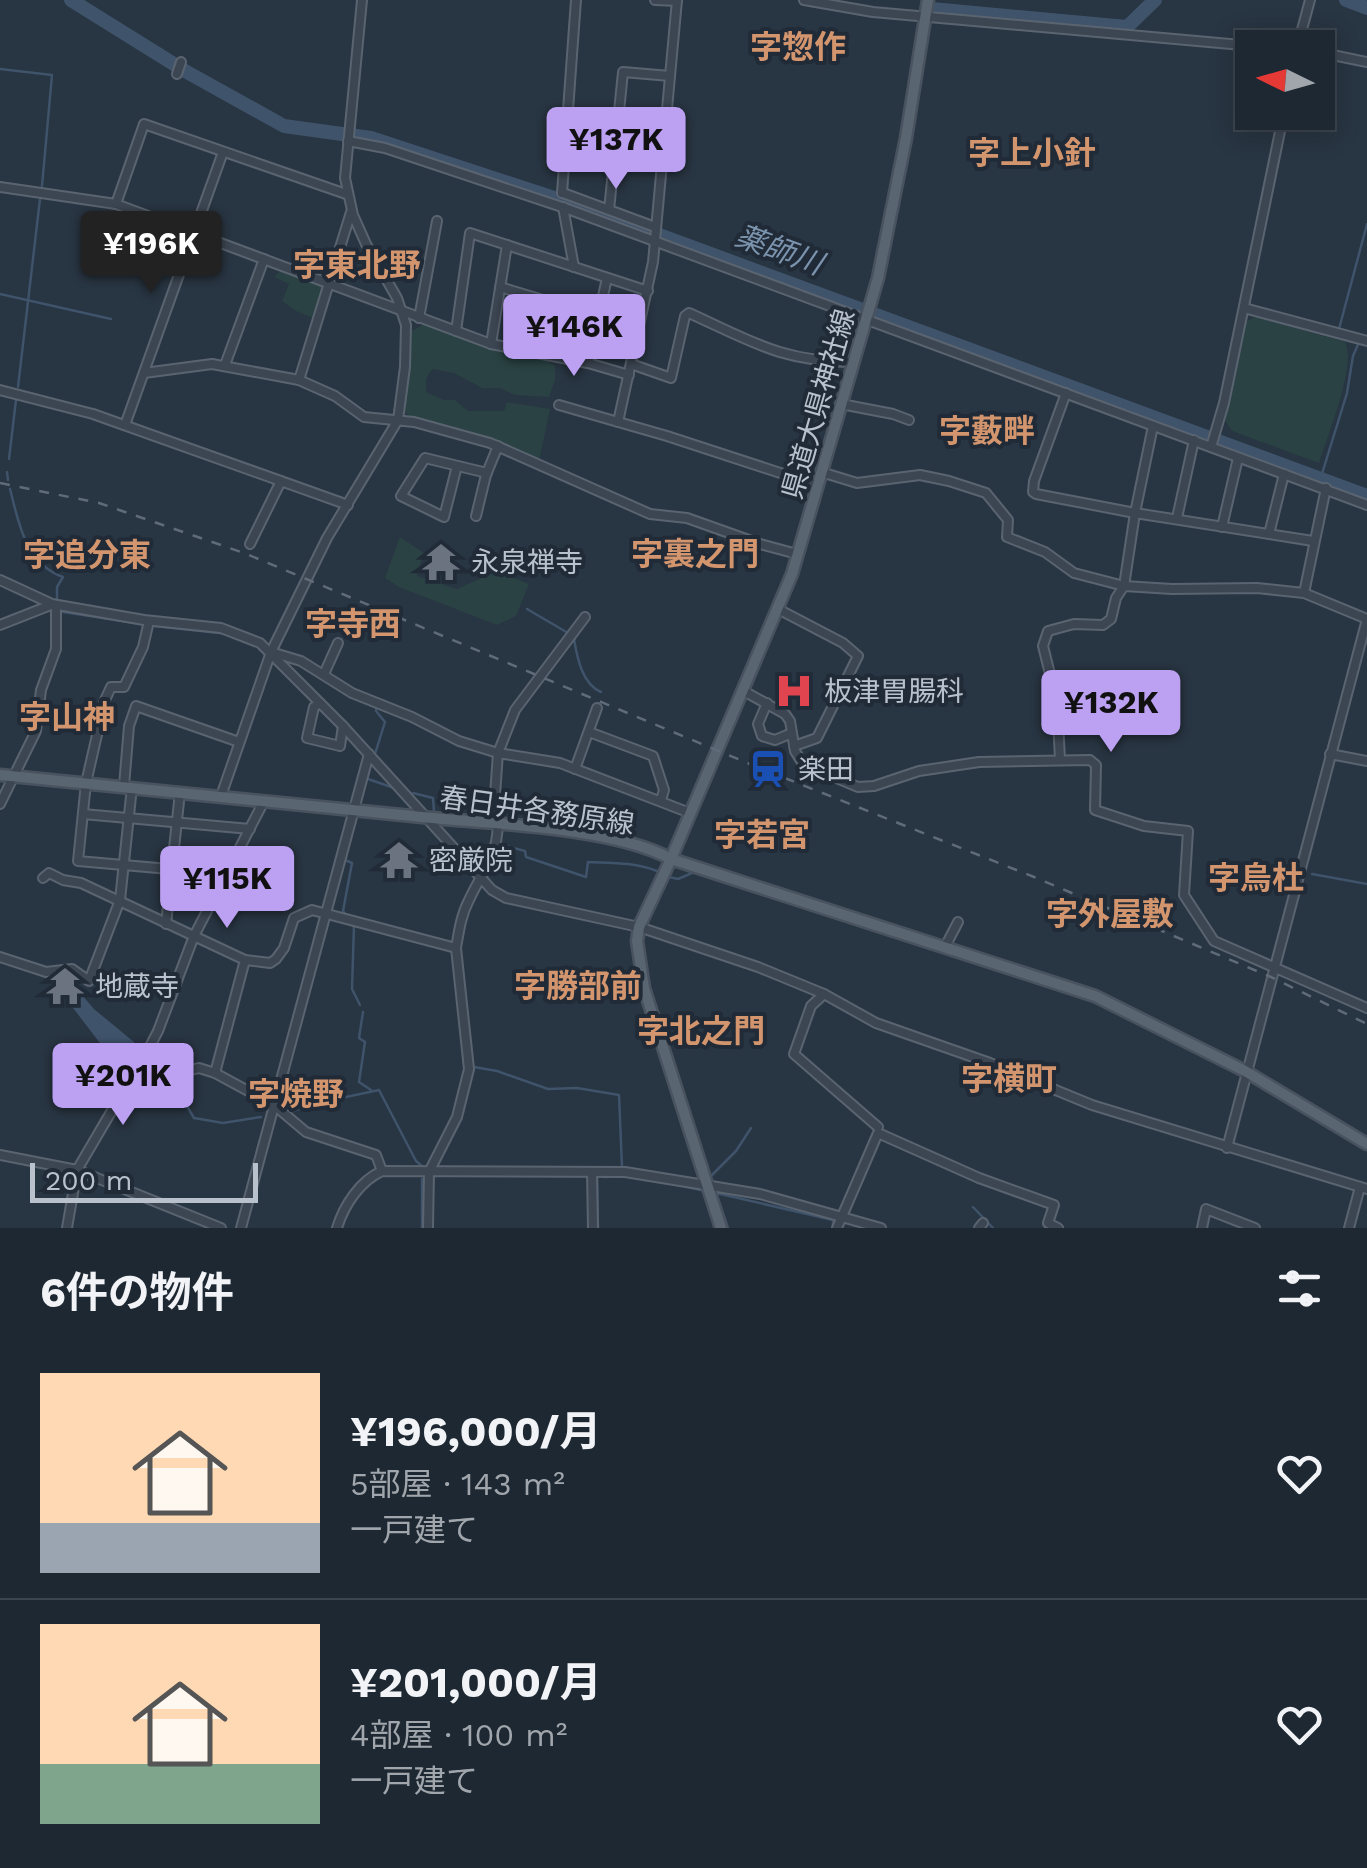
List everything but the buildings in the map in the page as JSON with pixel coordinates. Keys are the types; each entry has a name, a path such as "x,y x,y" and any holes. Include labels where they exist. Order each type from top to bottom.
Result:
{"main road":[{"name":"県道大県神社線","path":"639,927 778,609 797,554 870,306 906,138 928,0"},
{"name":"春日井各務原線","path":"0,774 495,824 593,836 644,847 1095,996 1245,1071 1367,1144"},
{"path":"639,927 636,955 644,988 721,1228"}],"street":[{"path":"221,796 271,652 316,561 398,420 407,339 402,312 366,244 346,194 362,0"},
{"path":"576,0 562,193 655,227"},
{"path":"618,422 656,242 677,1 655,0"},
{"path":"804,0 927,17 1235,44"},
{"path":"1302,30 1310,0"},
{"path":"1335,55 1367,62"},
{"path":"177,74 180,62"},
{"path":"610,210 622,72 670,76"},
{"path":"116,204 144,124 346,194"},
{"path":"1212,445 1280,130"},
{"path":"348,141 376,146 563,207 1367,505"},
{"path":"126,426 222,152"},
{"path":"446,168 448,158"},
{"path":"0,187 116,204 491,344 629,375"},
{"path":"563,207 574,267"},
{"path":"300,380 352,210"},
{"path":"419,318 436,222"},
{"path":"456,331 470,233 648,290"},
{"path":"491,344 507,245"},
{"path":"225,366 264,259"},
{"path":"588,363 607,278"},
{"path":"500,287 596,316"},
{"path":"1244,308 1362,340"},
{"path":"631,364 671,378 685,316 689,313 770,352 808,360 853,362"},
{"path":"144,373 225,366 300,380 336,396 360,415 398,420 498,446 650,514 687,518 797,554"},
{"path":"0,390 73,408 348,506"},
{"path":"1066,393 1033,492 1134,513 1313,541"},
{"path":"841,404 909,420"},
{"path":"559,405 817,485"},
{"path":"1060,759 1057,702 1043,646 1048,631 1074,624 1108,624 1124,586 1134,513 1153,426"},
{"path":"1177,518 1194,440"},
{"path":"476,516 498,446"},
{"path":"457,466 444,517 401,496 425,458 487,473"},
{"path":"1222,526 1238,458"},
{"path":"821,472 864,483 920,475 986,493 1008,520 1007,537 1045,552 1074,574 1124,586 1172,590 1258,588 1304,593 1367,619 1227,1148"},
{"path":"1269,534 1284,474"},
{"path":"250,544 282,481"},
{"path":"1304,593 1326,488"},
{"path":"0,580 54,605 221,628 244,635 271,652 344,726 480,878 506,898 639,927 758,967 824,994 876,1022 1092,1105 1363,1188 1348,1228"},
{"path":"0,625 54,605"},
{"path":"0,804 36,731 41,690 56,649 54,605"},
{"path":"778,609 858,654 823,730 814,741 794,746"},
{"path":"428,1228 429,1172 457,1116 469,1068 456,948 462,916 496,851 498,753 523,697 584,617"},
{"path":"76,881 86,782 108,694 111,687 124,687 131,676 150,621"},
{"path":"324,674 338,643"},
{"path":"271,652 301,661 352,694 412,717 459,741 575,769 690,813"},
{"path":"742,690 785,714 803,764 864,788 945,766 1090,760 1096,765 1095,810 1144,826 1188,831 1183,890 1214,942 1367,1008"},
{"path":"320,703 314,707 306,738 340,746 344,726"},
{"path":"767,703 758,724 762,736 775,740 792,733"},
{"path":"0,957 46,972 72,969 88,981 120,900 129,818 129,726 136,706 240,742"},
{"path":"575,769 596,708"},
{"path":"588,732 653,756 664,790 660,800"},
{"path":"241,1228 368,754"},
{"path":"1330,754 1367,761"},
{"path":"166,924 180,792"},
{"path":"67,1228 77,1170 142,1068 194,936 264,801"},
{"path":"83,814 250,829"},
{"path":"78,861 226,874"},
{"path":"43,878 49,873 76,881 245,960 270,963 276,959 294,918 312,910 456,948"},
{"path":"946,945 958,922"},
{"path":"215,1073 245,960"},
{"path":"824,994 811,1006 794,1054 878,1127"},
{"path":"142,1068 168,1075 199,1068 215,1073 274,1105 306,1132 376,1154 382,1171"},
{"path":"837,1228 878,1133 979,1178 1054,1205 1048,1223 1058,1228"},
{"path":"0,1155 77,1170 221,1228"},
{"path":"337,1228 341,1215 366,1178 382,1171 625,1172 760,1194 881,1228"},
{"path":"592,1172 593,1228"},
{"path":"1202,1228 1206,1209 1255,1228"}],"green space":[{"path":"283,269 326,288 316,319 282,301 289,284 274,277"},
{"path":"1255,317 1345,342 1348,353 1344,384 1319,463 1232,431 1225,420 1244,323"},
{"path":"424,324 526,351 555,366 549,397 482,388 454,373 432,369 426,379 426,392 455,400 468,411 504,411 507,402 550,409 539,461 486,438 417,420 402,411 410,332"},
{"path":"400,537 424,553 417,576 457,589 497,571 529,584 516,616 497,625 385,578"}],"water":[{"path":"82,995 134,1042 137,1060 130,1073 109,1055 67,1000"}],"waterway":[{"name":"薬師川","path":"71,0 185,71 284,126 371,138 597,212 1367,496"},
{"path":"932,9 1127,27 1155,0"},
{"path":"1346,0 1367,8"},
{"path":"677,39 681,6"},
{"path":"0,69 52,75 42,186"},
{"path":"18,387 40,199"},
{"path":"1339,329 1367,224"},
{"path":"0,294 111,319"},
{"path":"1321,477 1360,340"},
{"path":"9,459 16,400"},
{"path":"7,472 8,480"},
{"path":"10,489 32,552 50,571 63,577 57,587 57,599"},
{"path":"527,609 568,633"},
{"path":"63,612 142,624"},
{"path":"155,626 228,634"},
{"path":"574,639 585,676 601,692"},
{"path":"375,754 385,722 376,711 377,706"},
{"path":"368,779 394,788"},
{"path":"413,793 433,798 434,811"},
{"path":"346,915 343,911 352,863 345,860 349,841"},
{"path":"499,844 586,877 588,862 631,864 657,871"},
{"path":"669,877 678,879 692,873"},
{"path":"1312,874 1367,884"},
{"path":"354,925 352,989 360,1005"},
{"path":"0,953 46,967"},
{"path":"363,1012 359,1038 365,1042 359,1082 371,1090"},
{"path":"474,1067 548,1089 577,1088 619,1095 622,1167 628,1169"},
{"path":"167,1079 194,1118 223,1123 261,1117"},
{"path":"290,1112 379,1090 422,1166"},
{"path":"710,1177 736,1151 751,1128"},
{"path":"597,1176 598,1228"},
{"path":"604,1177 628,1176"},
{"path":"422,1179 422,1228"},
{"path":"660,1181 701,1190"},
{"path":"728,1228 716,1193 833,1220 833,1228"},
{"path":"973,1207 993,1228"}],"railway":[{"path":"0,483 99,503 244,553 757,767 1034,877 1271,977 1367,1024"}],"place":[{"name":"永泉禅寺","path":"441,562"},
{"name":"板津胃腸科","path":"794,691"},
{"name":"楽田","path":"768,769"},
{"name":"密厳院","path":"399,860"},
{"name":"地蔵寺","path":"65,986"}],"district":[{"name":"字惣作","path":"798,47"},
{"name":"字上小針","path":"1032,153"},
{"name":"字東北野","path":"357,265"},
{"name":"字藪畔","path":"987,431"},
{"name":"字裏之門","path":"695,554"},
{"name":"字追分東","path":"87,555"},
{"name":"字寺西","path":"353,624"},
{"name":"字山神","path":"67,717"},
{"name":"字若宮","path":"762,835"},
{"name":"字烏杜","path":"1256,878"},
{"name":"字外屋敷","path":"1110,914"},
{"name":"字勝部前","path":"578,986"},
{"name":"字北之門","path":"701,1031"},
{"name":"字横町","path":"1009,1079"},
{"name":"字焼野","path":"296,1094"}]}
